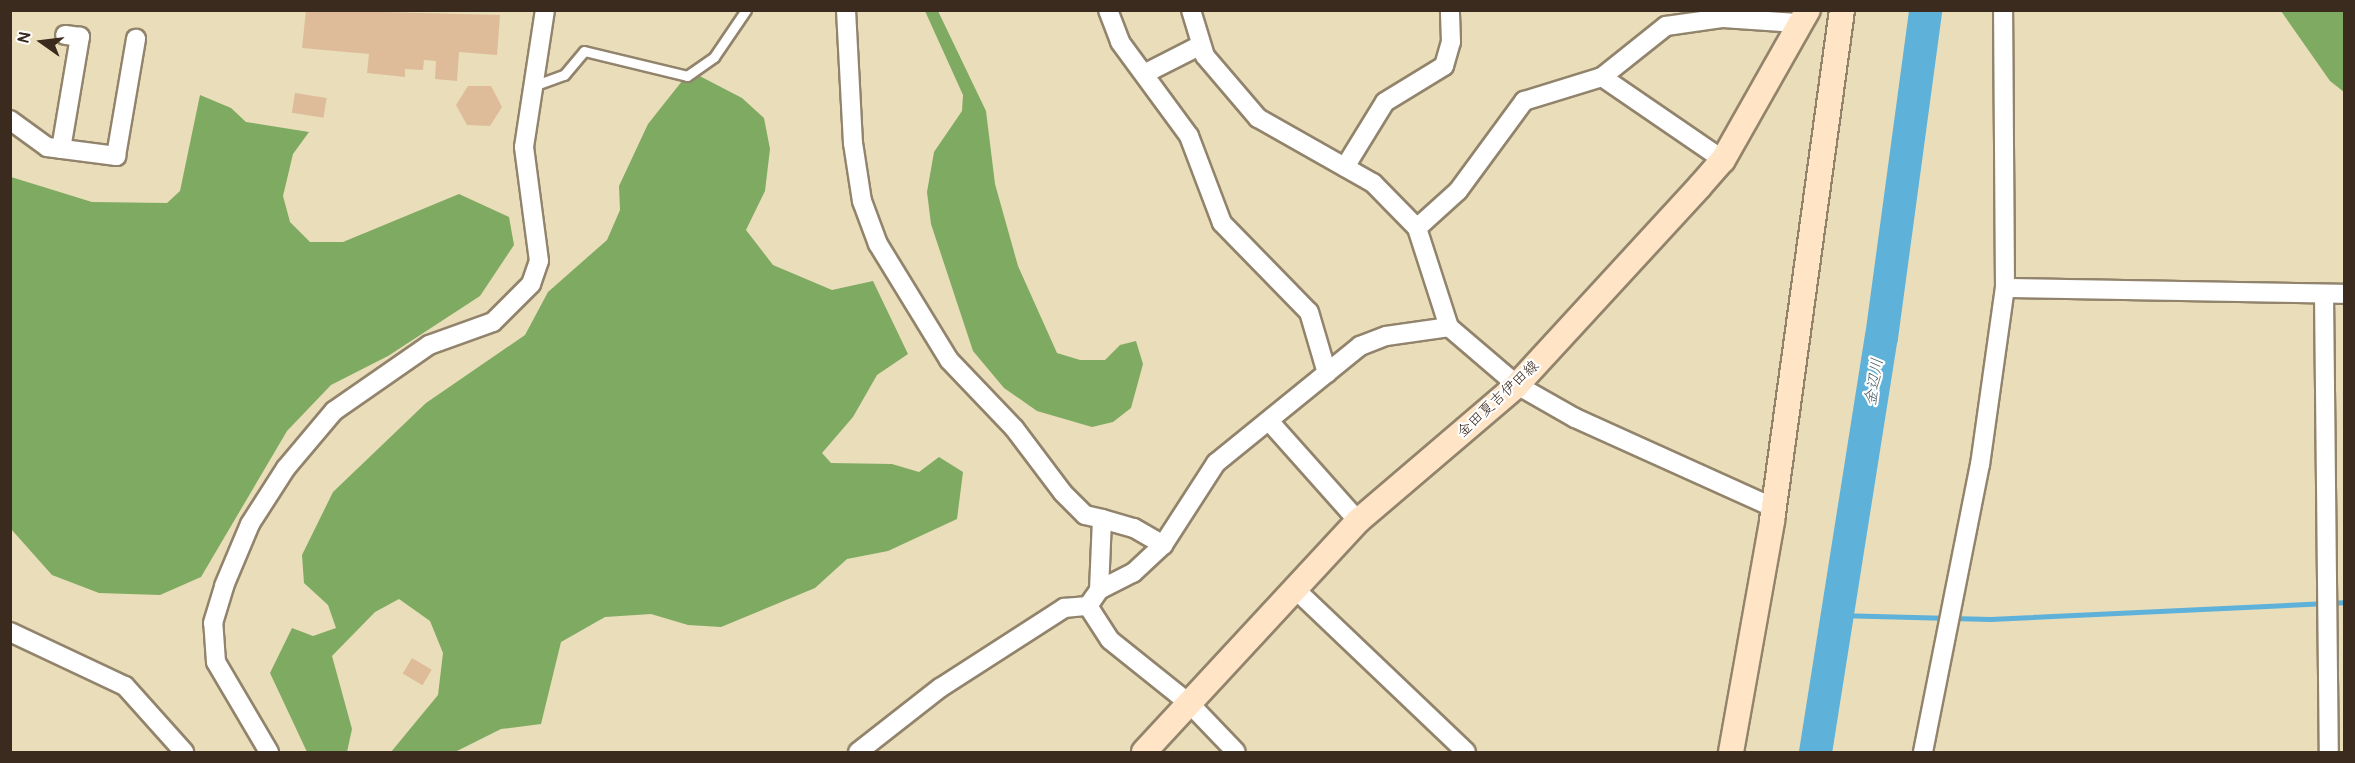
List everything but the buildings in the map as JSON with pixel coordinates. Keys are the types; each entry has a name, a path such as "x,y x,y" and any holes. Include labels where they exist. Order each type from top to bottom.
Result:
{"main road":[{"path":"1731,753 1774,508 1842,10"},
{"name":"金田夏吉伊田線","path":"1144,753 1358,521 1517,385 1723,160 1802,17"}],"street":[{"path":"269,753 227,685 212,642 240,545 286,468 334,411 429,345 493,322 531,284 539,261 524,147 544,10"},
{"path":"846,10 853,143 862,201 878,244 949,360 1014,428 1063,493 1085,515 1134,528 1162,545"},
{"path":"1108,10 1120,42 1146,73 1189,136 1222,223 1309,312 1327,373"},
{"path":"1191,10 1199,46 1258,118 1373,183 1417,228 1449,327 1517,385 1575,418 1774,508"},
{"path":"1345,167 1385,102 1444,66 1451,42 1450,10"},
{"path":"1923,753 1980,465 2005,288 2003,10"},
{"path":"1417,228 1458,191 1524,101 1602,77 1666,26 1707,18 1802,17"},
{"path":"61,149 80,37 65,34"},
{"path":"10,120 47,147 116,156 136,39"},
{"path":"1146,73 1199,46"},
{"path":"1602,77 1723,160"},
{"path":"2005,288 2344,294"},
{"path":"2324,294 2329,753"},
{"path":"1088,606 1099,590 1133,573 1162,545 1216,463 1360,346 1386,336 1449,327"},
{"path":"1269,421 1358,521"},
{"path":"1099,590 1102,519"},
{"path":"1295,589 1466,753"},
{"path":"1088,606 1110,640 1190,704 1236,753"},
{"path":"858,753 940,688 1064,608 1088,606"},
{"path":"10,632 124,686 184,753"}],"lane":[{"path":"533,86 564,75 584,51 687,76 714,57 746,10"}],"green space":[{"path":"925,11 938,11 986,111 995,184 1018,266 1057,353 1080,360 1105,360 1120,345 1136,341 1143,364 1131,408 1113,422 1092,427 1037,411 1004,388 973,351 931,224 927,192 934,152 962,111 963,95"},
{"path":"2281,11 2344,11 2344,92 2330,81"},
{"path":"690,71 742,98 764,118 770,149 765,191 746,230 773,265 832,290 873,281 908,354 877,375 853,417 822,453 831,463 892,464 919,472 939,457 963,472 957,519 888,551 847,559 815,588 721,627 688,625 651,614 605,617 561,642 541,724 501,729 455,752 391,752 438,695 443,653 430,621 399,599 375,612 332,656 352,729 347,752 307,752 270,673 292,628 313,636 336,628 328,605 304,583 302,555 333,492 426,403 525,335 548,292 607,240 620,210 619,186 648,124"},
{"path":"200,95 231,108 246,122 309,132 293,154 283,196 290,222 310,242 343,242 459,194 509,217 514,245 480,296 388,356 331,385 287,431 201,577 160,595 99,593 52,575 11,529 11,177 92,202 167,203 180,191"}],"waterway":[{"name":"金辺川","path":"1815,752 1881,337 1925,10"},
{"path":"1836,615 1990,619 2344,602"}]}
